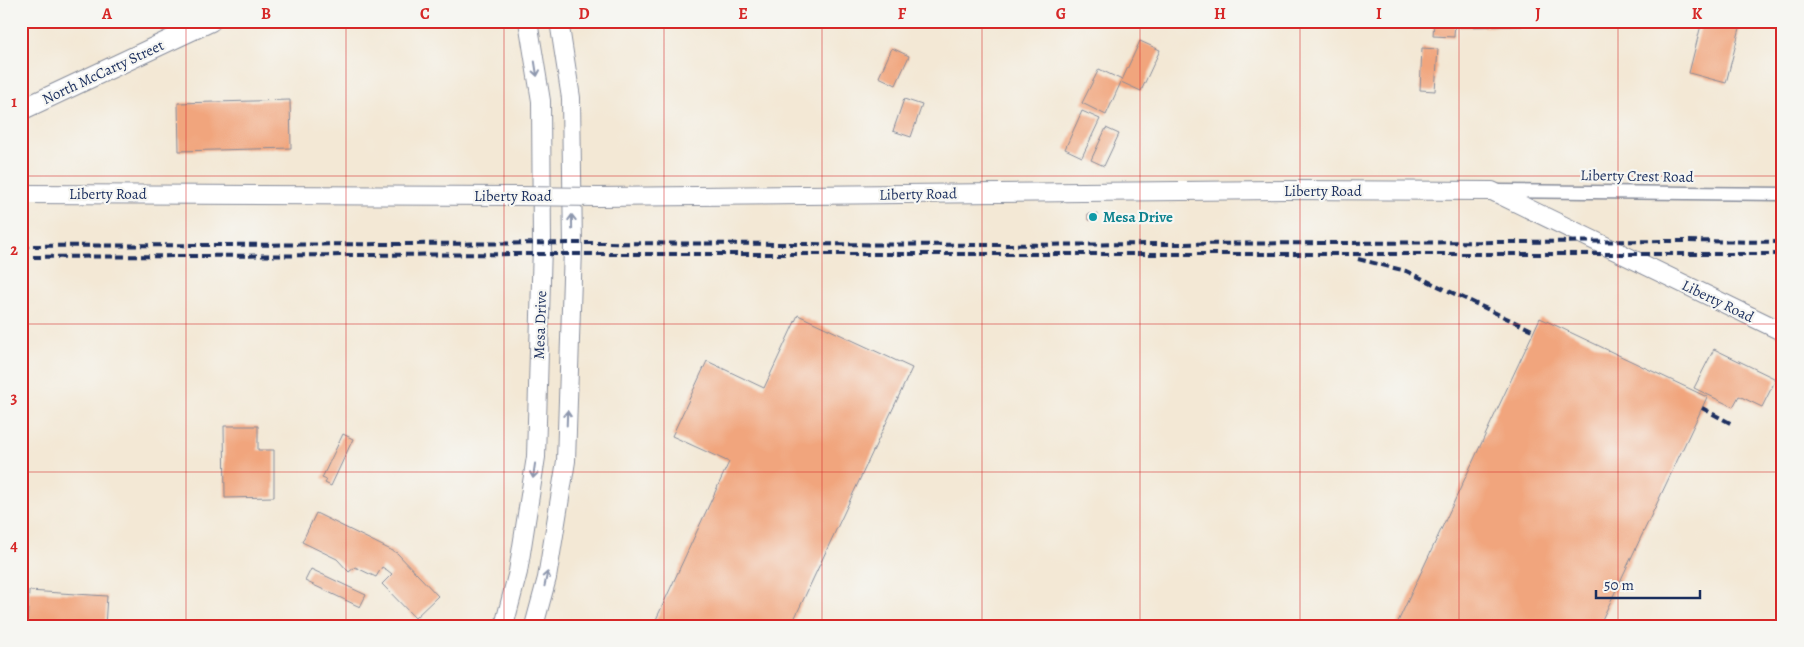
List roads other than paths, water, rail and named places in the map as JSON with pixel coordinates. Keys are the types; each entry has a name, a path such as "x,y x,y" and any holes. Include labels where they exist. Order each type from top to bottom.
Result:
{"main road":[{"name":"North McCarty Street","path":"21,110 211,21"},
{"name":"Mesa Drive","path":"504,626 518,572 536,457 542,246 541,101 528,21"},
{"name":"Mesa Drive","path":"534,626 547,578 566,461 573,248 571,98 559,21"},
{"name":"Liberty Road","path":"21,194 598,197 1287,190 1492,192 1783,332"}],"street":[{"name":"Liberty Crest Road","path":"1492,192 1783,194"}],"railway":[{"path":"21,246 588,243 994,245 1783,242"},
{"path":"21,257 526,254 1783,254"},
{"path":"1358,259 1406,271 1534,331"},
{"path":"1702,408 1732,424"}],"place":[{"name":"Mesa Drive","path":"1093,217"}]}
